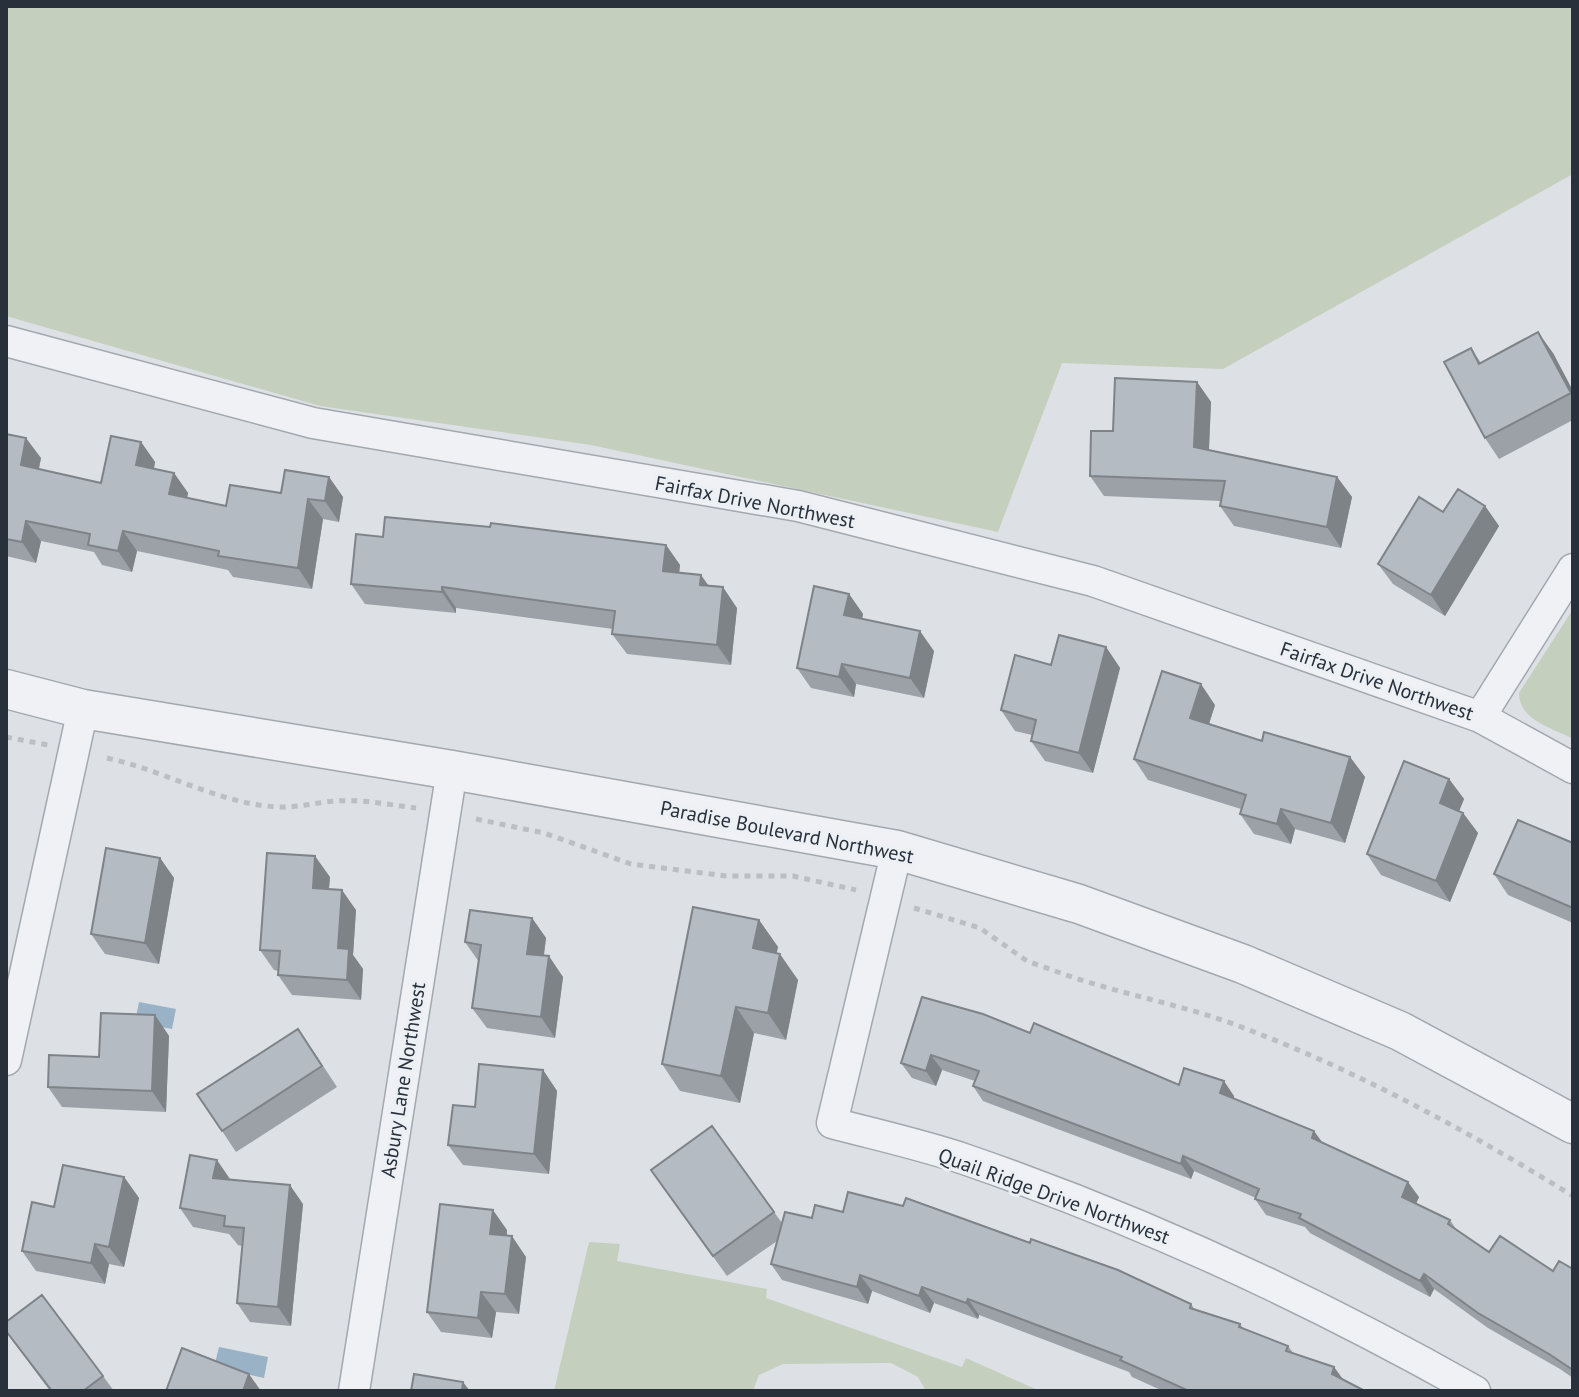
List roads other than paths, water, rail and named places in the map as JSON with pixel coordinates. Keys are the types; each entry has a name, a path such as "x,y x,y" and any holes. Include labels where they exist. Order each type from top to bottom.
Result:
{"street":[{"name":"Fairfax Drive Northwest","path":"6,341 313,423 798,506 1064,573 1480,717 1573,768"},
{"path":"1480,717 1573,569"},
{"name":"Paradise Boulevard Northwest","path":"6,689 83,709 452,770 897,850 1079,904 1243,964 1400,1031 1573,1124"},
{"path":"6,1060 83,709"},
{"name":"Asbury Lane Northwest","path":"354,1391 452,770"},
{"name":"Quail Ridge Drive Northwest","path":"897,850 832,1123 965,1160 1219,1258 1353,1322 1475,1391"}],"water":[{"path":"139,1002 176,1009 172,1029 135,1022"},
{"path":"219,1347 268,1357 264,1378 214,1367"}]}
